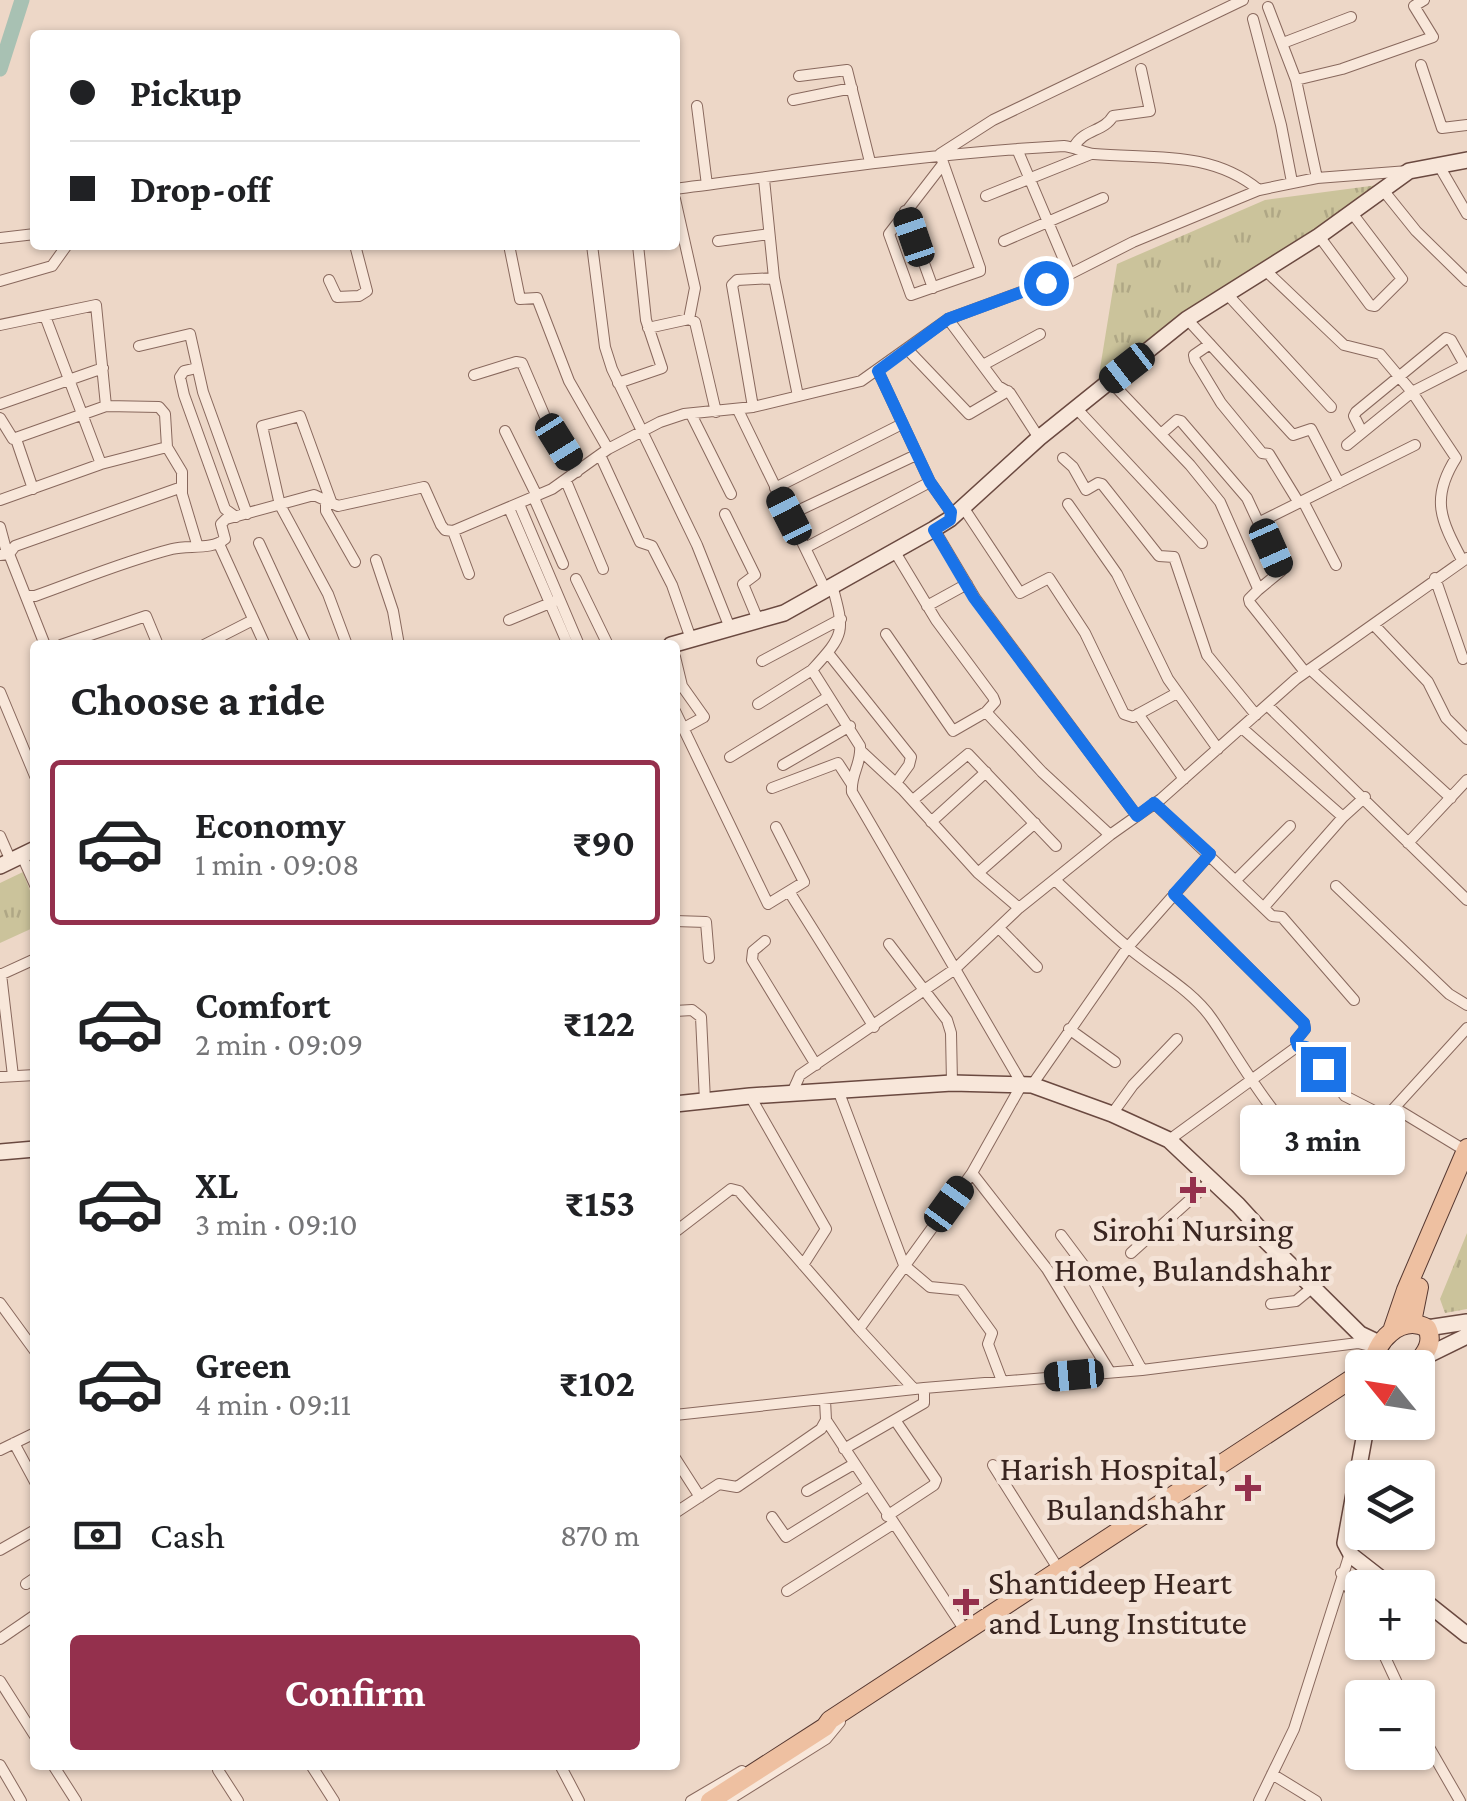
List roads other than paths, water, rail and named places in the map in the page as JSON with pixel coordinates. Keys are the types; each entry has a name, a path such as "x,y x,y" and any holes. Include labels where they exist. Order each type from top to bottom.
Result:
{"main road":[{"path":"1379,1350 1466,1150"},
{"path":"1424,1350 1431,1339 1420,1325 1414,1301 1467,1171"},
{"path":"1383,1350 1420,1325"},
{"path":"967,1634 1345,1376"},
{"path":"710,1801 1345,1394"}],"street":[{"path":"941,159 980,270 909,294 889,240 890,231 941,159 992,120 1243,0"},
{"path":"1296,80 1433,38 1414,8 1414,4 1424,0"},
{"path":"1268,6 1296,80 1317,178"},
{"path":"1283,43 1351,17"},
{"path":"1253,19 1292,182"},
{"path":"1421,65 1442,128 1467,125"},
{"path":"1074,147 1084,134 1108,124 1112,116 1150,111 1140,69"},
{"path":"799,76 845,70 870,162"},
{"path":"793,100 852,88"},
{"path":"697,106 707,186"},
{"path":"680,189 764,180 870,162 1074,147 1092,154 1187,158 1239,175 1259,190"},
{"path":"1017,149 1070,274"},
{"path":"986,196 1092,154"},
{"path":"27,596 151,554 198,544 219,544 225,539 221,524 314,496 329,504 424,487 445,530 453,531 535,497 642,429 691,414 738,410 861,381 948,319 1070,274 1259,190 1317,178 1408,171 1467,160"},
{"path":"1438,164 1467,214"},
{"path":"680,643 784,613 950,520 1039,438 1188,319 1319,236 1408,171"},
{"path":"764,180 774,278 798,396"},
{"path":"1383,190 1416,232 1467,282"},
{"path":"1004,241 1102,198"},
{"path":"906,211 933,288"},
{"path":"1319,236 1370,305 1375,306 1402,278 1352,213"},
{"path":"680,222 694,288 689,319"},
{"path":"718,241 769,234"},
{"path":"0,238 30,235"},
{"path":"0,282 52,266 62,250"},
{"path":"329,280 337,297 359,296 367,291 356,250"},
{"path":"510,250 520,298 536,298 640,542 653,547 664,567 691,640"},
{"path":"593,250 605,347 618,383 698,544 730,628"},
{"path":"618,383 662,368 648,328 639,250"},
{"path":"792,1094 795,1082 816,1064 955,968 1019,908 1184,779 1307,671 1465,559 1448,532 1440,498 1441,486 1456,458 1412,392 1376,352 1339,342 1264,268"},
{"path":"753,407 732,285 737,280 774,278"},
{"path":"1226,294 1331,406"},
{"path":"0,325 96,304 106,406"},
{"path":"45,316 100,464"},
{"path":"648,328 689,319"},
{"path":"689,319 696,325 716,412"},
{"path":"948,319 998,386 1008,391 1039,438"},
{"path":"1188,319 1293,435 1310,429 1339,483"},
{"path":"139,346 190,334 242,515"},
{"path":"982,365 1040,334"},
{"path":"1347,445 1412,392 1466,364 1448,338 1354,414 1362,432"},
{"path":"1210,344 1196,354 1195,360 1230,415 1262,453 1270,454 1336,565"},
{"path":"908,350 969,414 1008,391"},
{"path":"474,375 516,362 522,364 549,426 577,472"},
{"path":"1,400 103,368"},
{"path":"197,368 184,371 180,377 184,396 225,509 242,515"},
{"path":"878,371 916,455 951,512 950,520"},
{"path":"1110,381 1220,502 1258,590"},
{"path":"0,418 9,437 16,439 106,406 160,407 165,414 167,447 182,472 182,487 198,544"},
{"path":"1077,409 1202,543"},
{"path":"738,410 842,618 839,641 812,670 758,704"},
{"path":"691,414 731,494"},
{"path":"345,640 328,594 280,505 262,426 300,416 329,504 326,512 355,562"},
{"path":"1161,434 1182,420 1237,484 1260,522 1281,573 1249,598 1250,603 1307,671 1451,798"},
{"path":"775,488 902,424"},
{"path":"505,431 563,564"},
{"path":"16,439 33,488"},
{"path":"1260,522 1415,445"},
{"path":"0,500 100,464 167,447"},
{"path":"789,516 916,455"},
{"path":"1063,458 1086,490 1098,482 1102,484 1159,556 1174,557 1207,654 1256,715"},
{"path":"566,480 602,569"},
{"path":"805,548 930,482"},
{"path":"5,554 15,546 182,487"},
{"path":"1068,504 1117,574 1177,693 1218,749"},
{"path":"514,506 576,640"},
{"path":"962,507 1020,594 1049,578 1085,633 1124,714 1138,714 1177,693"},
{"path":"725,514 754,574 743,582 758,620"},
{"path":"0,527 5,554 27,596 43,640"},
{"path":"934,530 966,584 1137,816"},
{"path":"453,531 469,574"},
{"path":"258,543 304,640"},
{"path":"219,544 263,640"},
{"path":"886,634 953,731 986,712 995,702 927,606 895,552"},
{"path":"376,560 393,611 397,640"},
{"path":"1435,578 1463,659"},
{"path":"576,579 606,640"},
{"path":"927,606 966,584"},
{"path":"509,620 555,601"},
{"path":"555,601 567,640"},
{"path":"76,640 141,616 149,618 156,640"},
{"path":"762,661 842,618"},
{"path":"214,640 254,620"},
{"path":"1374,625 1428,682 1446,718 1467,739"},
{"path":"828,653 911,758 896,783"},
{"path":"812,670 850,726 861,751 913,800 978,873 1019,908"},
{"path":"680,678 704,717 684,728"},
{"path":"0,692 6,722 30,767"},
{"path":"730,756 828,697"},
{"path":"1267,705 1467,900"},
{"path":"986,712 1110,836"},
{"path":"1138,714 1184,779"},
{"path":"680,720 764,902 770,904 804,879 776,827"},
{"path":"783,766 850,726"},
{"path":"1242,728 1343,818"},
{"path":"851,783 861,751"},
{"path":"913,800 966,754 1056,846"},
{"path":"772,788 838,763 851,783 856,801 1027,1084"},
{"path":"931,822 986,772"},
{"path":"1408,843 1467,780"},
{"path":"1264,907 1365,798"},
{"path":"1154,803 1272,916 1282,917 1354,1000"},
{"path":"978,873 1035,823"},
{"path":"1236,880 1290,826"},
{"path":"0,836 17,858"},
{"path":"859,1330 972,1173 1027,1084 1128,948 1210,854"},
{"path":"1056,880 1128,948 1196,1000 1250,1078 1301,1140 1323,1154"},
{"path":"1336,886 1449,994 1467,1006"},
{"path":"790,893 874,1027"},
{"path":"1174,894 1304,1023 1305,1029 1296,1040 1298,1046 1308,1050 1346,1096 1386,1118"},
{"path":"680,921 706,922 709,958"},
{"path":"999,928 1037,967"},
{"path":"765,941 753,951 752,960 816,1064"},
{"path":"890,944 947,1020 952,1083"},
{"path":"13,1076 1,974 30,961"},
{"path":"680,1008 692,1010 701,1018 705,1102"},
{"path":"1069,1028 1115,1062"},
{"path":"1349,1150 1368,1160 1386,1118 1467,1028"},
{"path":"1112,1114 1177,1038"},
{"path":"1168,1140 1298,1046"},
{"path":"0,1077 30,1074"},
{"path":"680,1104 952,1083 1027,1084 1112,1114 1168,1140 1212,1180 1258,1227 1261,1236 1374,1350"},
{"path":"838,1090 904,1265 930,1287 956,1288 965,1294 992,1333 988,1344 1002,1382"},
{"path":"750,1096 825,1226 826,1232 803,1265"},
{"path":"1395,1108 1466,1150"},
{"path":"0,1152 30,1149"},
{"path":"972,1173 1046,1268 1110,1372"},
{"path":"1130,1253 1212,1180"},
{"path":"680,1228 735,1189 859,1330 919,1389 924,1403 844,1449"},
{"path":"1258,1227 1267,1230 1365,1326 1375,1350"},
{"path":"1062,1235 1096,1285 1142,1370"},
{"path":"1271,1304 1296,1301 1313,1286"},
{"path":"0,1304 30,1345"},
{"path":"1420,1325 1442,1329 1467,1322"},
{"path":"1435,1353 1467,1336"},
{"path":"680,1415 1142,1370 1358,1343 1370,1350"},
{"path":"825,1400 826,1420 967,1634"},
{"path":"680,1510 722,1484 737,1487 821,1428 826,1420"},
{"path":"787,1591 934,1485 936,1480 895,1420"},
{"path":"0,1450 30,1436"},
{"path":"14,1444 30,1473"},
{"path":"807,1492 854,1464"},
{"path":"992,1465 1058,1570"},
{"path":"680,1466 700,1497"},
{"path":"772,1516 782,1535 788,1536 868,1486"},
{"path":"0,1550 30,1533"},
{"path":"1258,1801 1294,1729 1351,1550"},
{"path":"1354,1550 1375,1570"},
{"path":"1355,1550 1382,1570"},
{"path":"1341,1572 1345,1580"},
{"path":"1435,1610 1467,1635"},
{"path":"0,1639 30,1618"},
{"path":"1435,1619 1467,1644"},
{"path":"0,1681 30,1728"},
{"path":"691,1801 822,1720 836,1720 826,1738 727,1801"},
{"path":"1435,1758 1460,1801"},
{"path":"0,1766 22,1801"},
{"path":"56,1770 76,1801"},
{"path":"218,1770 238,1801"},
{"path":"314,1770 330,1800"},
{"path":"563,1770 579,1801"},
{"path":"1272,1774 1316,1801"}],"waterway":[{"path":"0,69 22,0"}],"place":[{"name":"Sirohi Nursing Home, Bulandshahr","path":"1193,1190"},
{"name":"Harish Hospital, Bulandshahr","path":"1248,1488"},
{"name":"Shantideep Heart and Lung Institute","path":"966,1602"}]}
